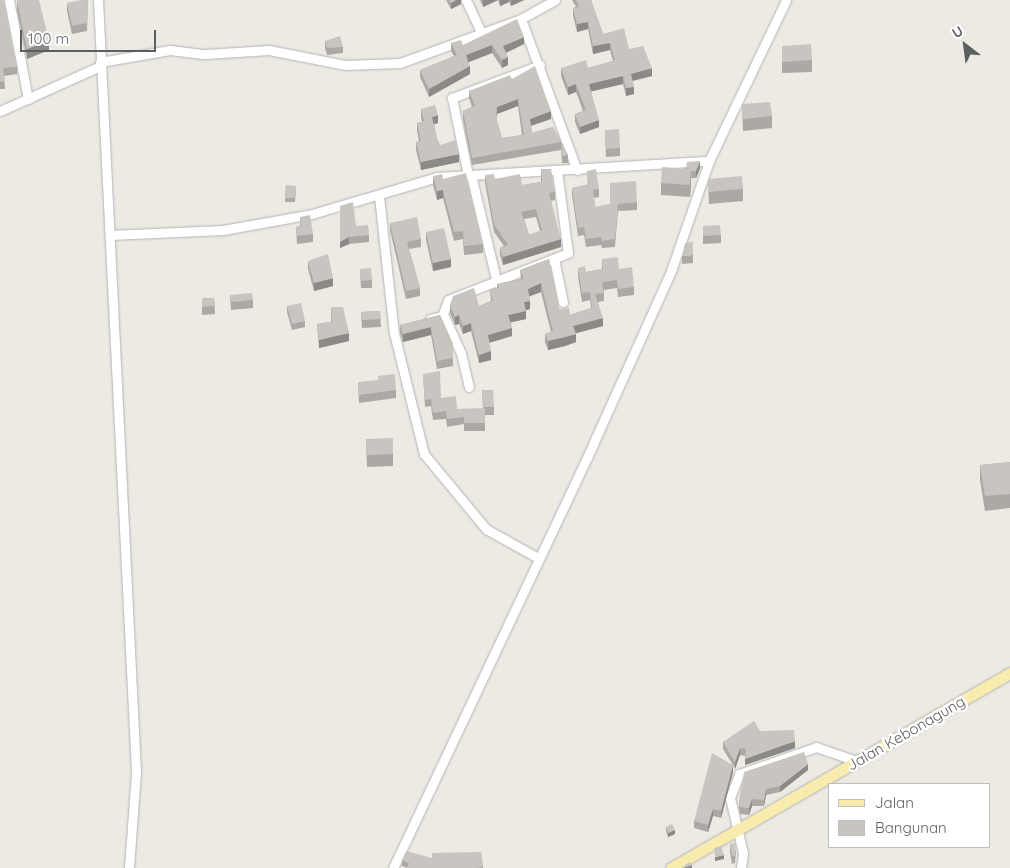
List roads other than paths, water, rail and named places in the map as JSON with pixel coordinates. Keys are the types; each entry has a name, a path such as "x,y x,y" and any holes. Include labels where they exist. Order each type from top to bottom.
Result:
{"main road":[{"name":"Jalan Kebonagung","path":"671,868 1010,673"}],"street":[{"path":"10,0 28,99"},
{"path":"98,0 136,772 129,868"},
{"path":"466,0 482,34"},
{"path":"0,111 100,64 170,50 205,54 276,50 345,65 400,63 521,19 555,0"},
{"path":"396,867 671,271 709,161 786,0"},
{"path":"521,19 540,65 577,170"},
{"path":"497,283 452,98 540,65"},
{"path":"110,235 223,230 379,196 437,177 709,161"},
{"path":"469,387 461,353 443,314 444,302 497,283 568,253 570,245 557,171"},
{"path":"379,196 397,327 414,427 431,467 486,529 538,558"},
{"path":"554,259 563,302"},
{"path":"417,322 443,314"},
{"path":"741,868 738,830 730,798 739,774 816,747 857,761"}]}
